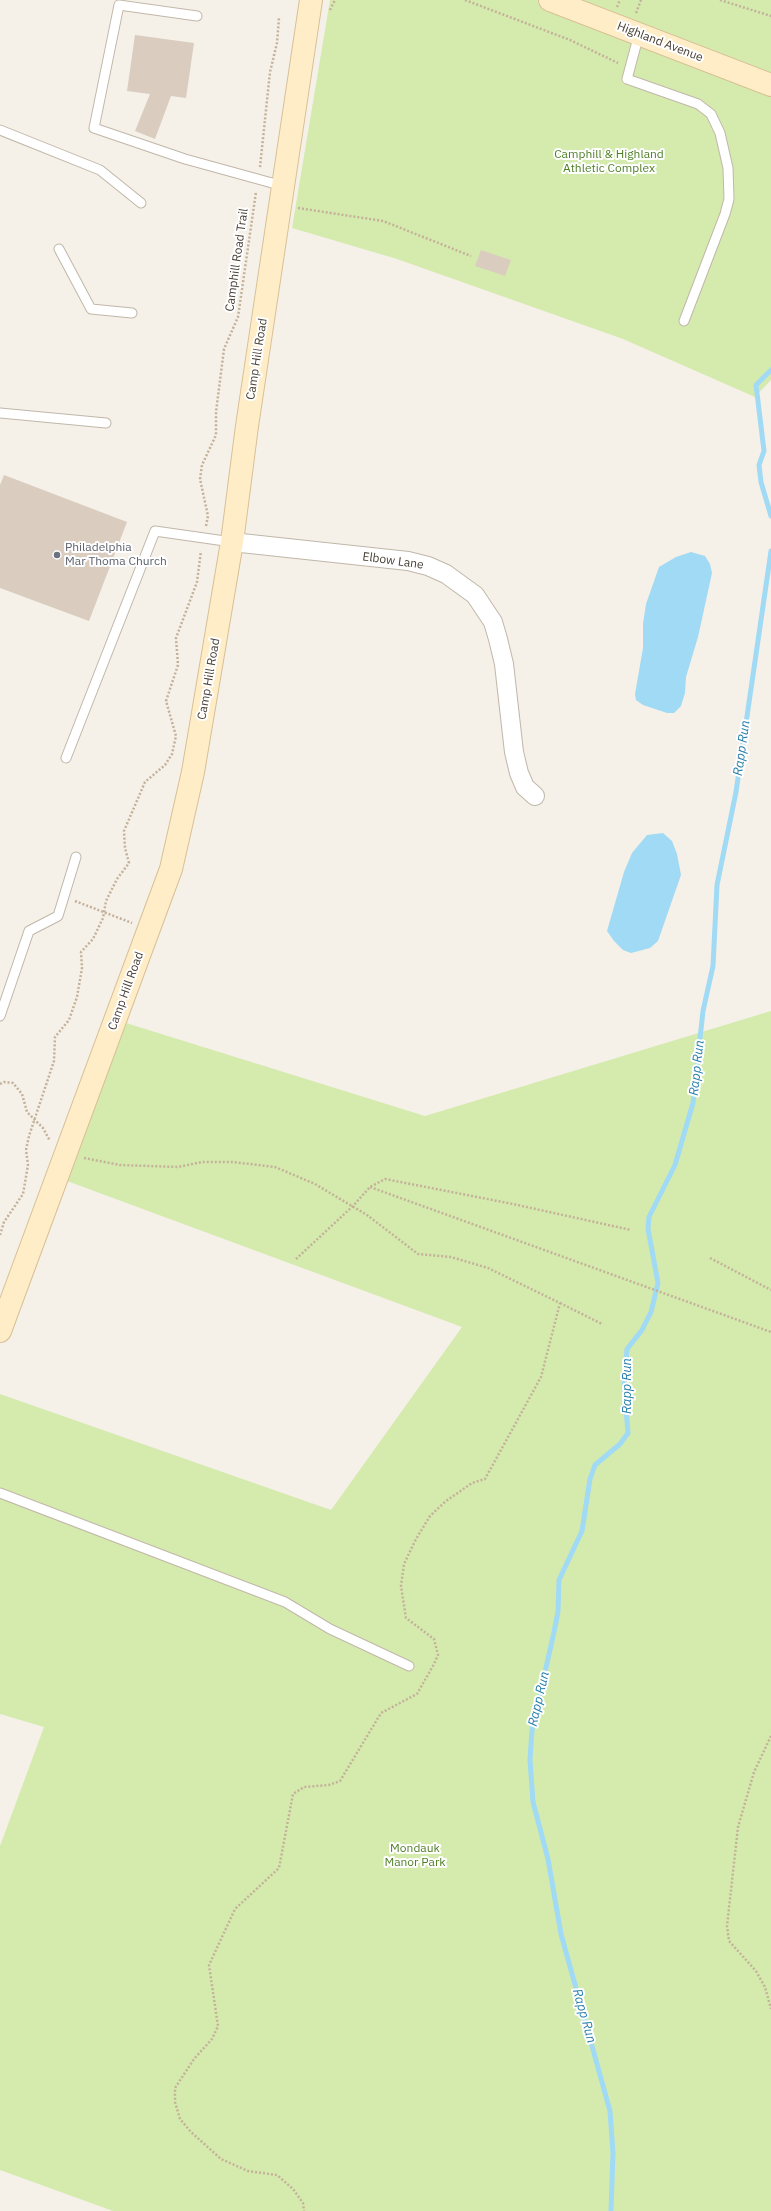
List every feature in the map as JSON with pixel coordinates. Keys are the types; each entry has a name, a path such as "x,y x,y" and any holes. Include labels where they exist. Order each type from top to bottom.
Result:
{"street":[{"name":"Camp Hill Road","path":"0,1332 171,869 193,772 232,542 247,426 311,0"},
{"name":"Highland Avenue","path":"550,0 771,85"},
{"name":"Elbow Lane","path":"232,542 408,561 428,566 446,574 475,595 493,622 504,664 514,752 519,773 525,787 536,796"}],"lane":[{"path":"197,16 119,5 94,128 185,158 258,179 282,196"},
{"path":"639,34 627,79 698,104 711,114 720,133 728,168 729,199 684,321"},
{"path":"0,130 100,170 142,203"},
{"path":"60,249 91,310 132,313"},
{"path":"0,413 106,422"},
{"path":"66,758 155,531 232,542"},
{"path":"0,1016 29,931 58,916 76,857"},
{"path":"0,1493 285,1602 330,1629 409,1666"}],"path":[{"path":"465,0 570,40 630,68"},
{"path":"720,0 771,16"},
{"name":"Camphill Road Trail","path":"0,1234 4,1222 22,1194 28,1165 28,1143 54,1061 55,1037 69,1020 77,997 82,968 81,952 93,939 104,912 106,901 116,879 129,863 125,848 124,831 136,800 146,782 165,765 172,754 176,736 166,701 178,665 176,638 197,582 208,516 200,479 202,465 216,435 216,412 224,349 238,317 258,179 270,72 277,43 279,18"},
{"path":"282,196 383,222 471,256"},
{"path":"64,898 149,930"},
{"path":"0,1084 4,1082 13,1083 22,1094 27,1112 44,1128 46,1136 53,1145 66,1152 86,1159 120,1165 178,1167 202,1162 233,1162 275,1167 315,1184 353,1206 418,1254 451,1257 488,1268 602,1324"},
{"path":"296,1259 353,1206 370,1187 385,1179 418,1184 631,1230"},
{"path":"370,1187 771,1332"},
{"path":"710,1258 771,1290"},
{"path":"304,2211 303,2203 293,2189 277,2175 248,2171 221,2159 191,2132 180,2119 175,2102 175,2088 194,2059 212,2039 218,2026 209,1965 225,1928 236,1909 278,1868 293,1794 304,1786 329,1785 340,1782 381,1713 417,1694 434,1664 438,1655 434,1639 406,1618 401,1586 404,1564 416,1539 430,1516 446,1501 472,1483 485,1479 541,1377 560,1303"},
{"path":"771,1736 754,1772 738,1827 727,1926 729,1941 756,1971 765,1987 771,2009"}],"green space":[{"name":"Camphill & Highland Athletic Complex","path":"330,0 771,0 771,380 755,397 623,339 397,259 292,228"},
{"name":"Mondauk Manor Park","path":"771,1011 771,2211 113,2211 0,2170 0,1846 44,1727 0,1714 0,1394 331,1510 462,1327 67,1181 126,1023 425,1116"}],"water":[{"path":"691,552 705,556 710,564 712,573 698,637 686,677 685,693 681,706 674,713 667,713 643,705 636,700 635,694 643,648 643,624 646,604 659,567 676,557"},
{"path":"663,833 672,841 677,854 681,875 658,941 650,948 631,953 623,950 607,931 624,872 632,853 647,835"}],"building":[{"path":"135,35 194,43 186,98 171,96 155,139 135,131 150,94 127,91"},
{"path":"481,250 511,260 505,276 475,266"},
{"name":"Philadelphia Mar Thoma Church","path":"4,475 127,522 89,621 0,588 0,485"}],"waterway":[{"name":"Rapp Run","path":"771,370 756,385 764,451 759,465 761,482 771,516"},
{"name":"Rapp Run","path":"611,2211 613,2153 610,2111 561,1934 548,1859 533,1802 530,1760 532,1730 558,1612 559,1580 582,1531 590,1479 595,1465 620,1444 628,1433 624,1385 627,1349 642,1330 651,1312 658,1283 648,1229 649,1217 675,1165 693,1103 703,1011 713,966 717,885 736,792 771,551"}],"place":[{"name":"Philadelphia Mar Thoma Church","path":"57,555"}]}
